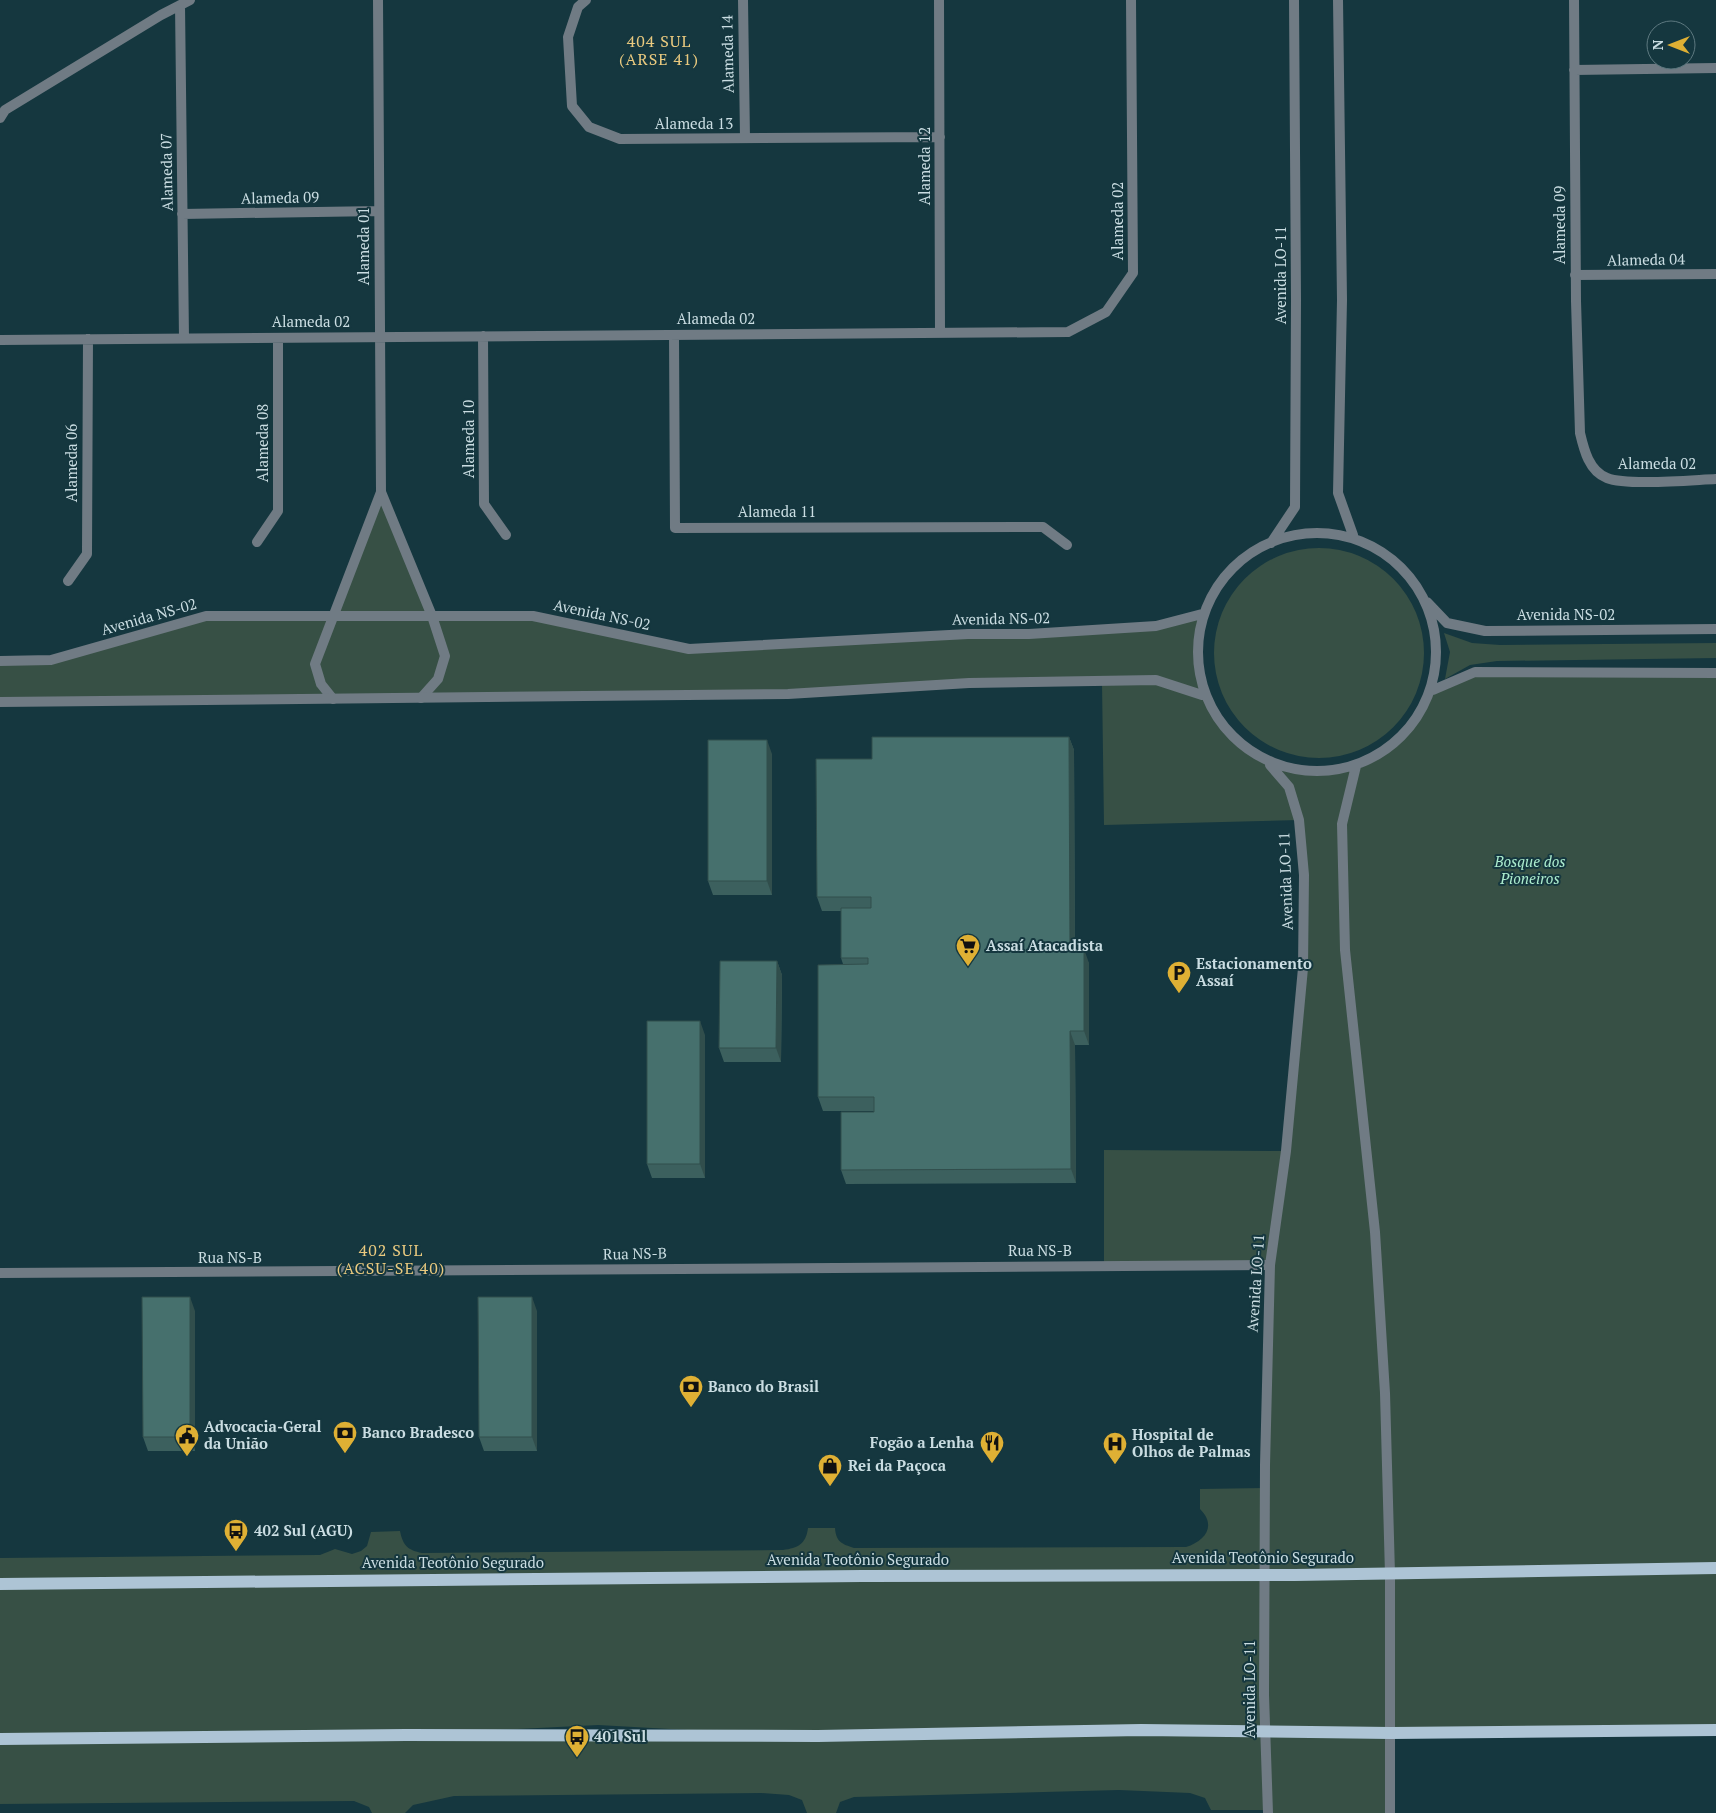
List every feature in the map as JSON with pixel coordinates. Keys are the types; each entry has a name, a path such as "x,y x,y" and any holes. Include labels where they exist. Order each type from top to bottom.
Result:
{"main road":[{"name":"Avenida Teotônio Segurado","path":"0,1584 862,1576 1390,1574 1716,1568"},
{"path":"0,1740 406,1735 818,1736 1141,1730 1392,1732 1716,1730"}],"street":[{"path":"0,118 5,110 190,0"},
{"name":"Alameda 01","path":"333,699 321,684 315,664 381,492 378,0"},
{"name":"Alameda 13","path":"586,0 578,7 568,37 572,106 589,127 620,139 940,137"},
{"name":"Alameda 14","path":"743,0 745,138"},
{"name":"Alameda 12","path":"939,0 940,333"},
{"name":"Alameda 02","path":"0,340 1068,332 1106,312 1134,273 1131,0"},
{"name":"Avenida LO-11","path":"1271,543 1295,507 1294,0"},
{"path":"0,702 788,694 969,683 1156,680 1202,695 1202,614 1222,584 1244,560 1271,543 1310,532 1353,535 1338,493 1342,300 1338,0"},
{"name":"Alameda 09","path":"1574,0 1575,275 1580,433 1584,449"},
{"name":"Alameda 07","path":"180,5 184,338"},
{"path":"1574,70 1716,68"},
{"name":"Alameda 09","path":"182,214 379,211"},
{"name":"Alameda 04","path":"1575,275 1716,274"},
{"name":"Alameda 11","path":"674,334 675,528 1043,527 1067,545"},
{"name":"Alameda 10","path":"483,336 484,504 506,535"},
{"name":"Alameda 08","path":"257,542 278,511 278,338"},
{"name":"Alameda 06","path":"68,581 87,554 88,339"},
{"name":"Alameda 02","path":"1584,449 1595,469 1606,478 1625,481 1716,479"},
{"name":"Alameda 01","path":"381,492 432,616 445,656 438,679 421,698"},
{"name":"Avenida NS-02","path":"1353,535 1394,558 1427,601 1448,623 1485,630 1716,629"},
{"path":"1427,601 1434,635 1434,690"},
{"name":"Avenida NS-02","path":"0,661 51,660 206,616 534,616 689,649 968,634 1029,634 1156,626 1202,614"},
{"path":"1270,765 1319,770 1356,766 1394,743 1434,690 1475,672 1716,673"},
{"name":"Avenida LO-11","path":"1202,695 1234,737 1270,765 1289,787 1299,820 1304,875 1303,968 1286,1151 1270,1265 1265,1455 1265,1732 1268,1813"},
{"path":"1356,766 1342,824 1345,950 1375,1232 1385,1393 1392,1732 1390,1813"},
{"name":"Rua NS-B","path":"0,1273 312,1273 813,1266 1270,1265"}],"green space":[{"name":"Bosque dos Pioneiros","path":"381,492 432,616 533,616 689,649 1156,626 1202,614 1202,695 1234,737 1270,765 1319,770 1356,766 1394,743 1433,690 1475,672 1716,673 1716,1731 1392,1733 1390,1813 1268,1813 1268,1810 1211,1810 1205,1798 1190,1793 1119,1790 854,1797 840,1802 836,1813 807,1813 802,1800 789,1795 761,1793 454,1796 413,1805 405,1813 372,1813 369,1807 354,1801 0,1804 0,1558 320,1555 335,1549 352,1554 361,1551 367,1546 371,1532 400,1531 407,1546 422,1553 783,1550 800,1544 805,1538 808,1528 835,1528 840,1542 854,1548 1186,1547 1199,1541 1208,1527 1208,1521 1200,1509 1200,1489 1265,1488 1270,1265 1104,1265 1104,1150 1284,1151 1303,968 1299,820 1104,825 1102,683 788,694 0,702 0,661 51,660 206,616 333,616","holes":["598,1725 779,1735 415,1734"]},
{"path":"1309,548 1329,548 1350,552 1369,560 1394,578 1407,594 1420,622 1424,653 1420,684 1407,712 1394,728 1378,741 1350,754 1329,758 1309,758 1288,754 1269,746 1244,728 1231,712 1218,684 1214,663 1214,643 1218,622 1226,603 1244,578 1260,565 1288,552"},
{"path":"1444,633 1472,643 1500,645 1716,643 1716,658 1497,661 1470,665 1445,679 1450,652"}],"building":[{"name":"Assaí Atacadista","path":"872,737 1069,737 1070,949 1084,949 1084,1031 1070,1031 1071,1169 841,1170 841,1112 874,1112 874,1097 818,1097 818,965 868,964 868,958 841,958 841,908 871,908 871,897 817,897 816,759 872,759"},
{"path":"708,740 767,740 767,881 708,881"},
{"path":"720,961 777,961 776,1048 719,1048"},
{"path":"647,1021 700,1021 700,1164 647,1164"},
{"path":"142,1297 190,1297 190,1437 143,1437"},
{"path":"478,1297 532,1297 532,1437 479,1437"}],"place":[{"name":"Assaí Atacadista","path":"968,967"},
{"name":"Estacionamento Assaí","path":"1179,994"},
{"name":"Banco do Brasil","path":"691,1408"},
{"name":"Banco Bradesco","path":"345,1454"},
{"name":"Advocacia-Geral da União","path":"187,1457"},
{"name":"Fogão a Lenha","path":"992,1464"},
{"name":"Hospital de Olhos de Palmas","path":"1115,1465"},
{"name":"Rei da Paçoca","path":"830,1487"},
{"name":"402 Sul (AGU)","path":"236,1552"},
{"name":"401 Sul","path":"577,1758"}],"district":[{"name":"404 SUL (ARSE 41)","path":"659,50"},
{"name":"402 SUL (ACSU-SE 40)","path":"391,1259"}]}
